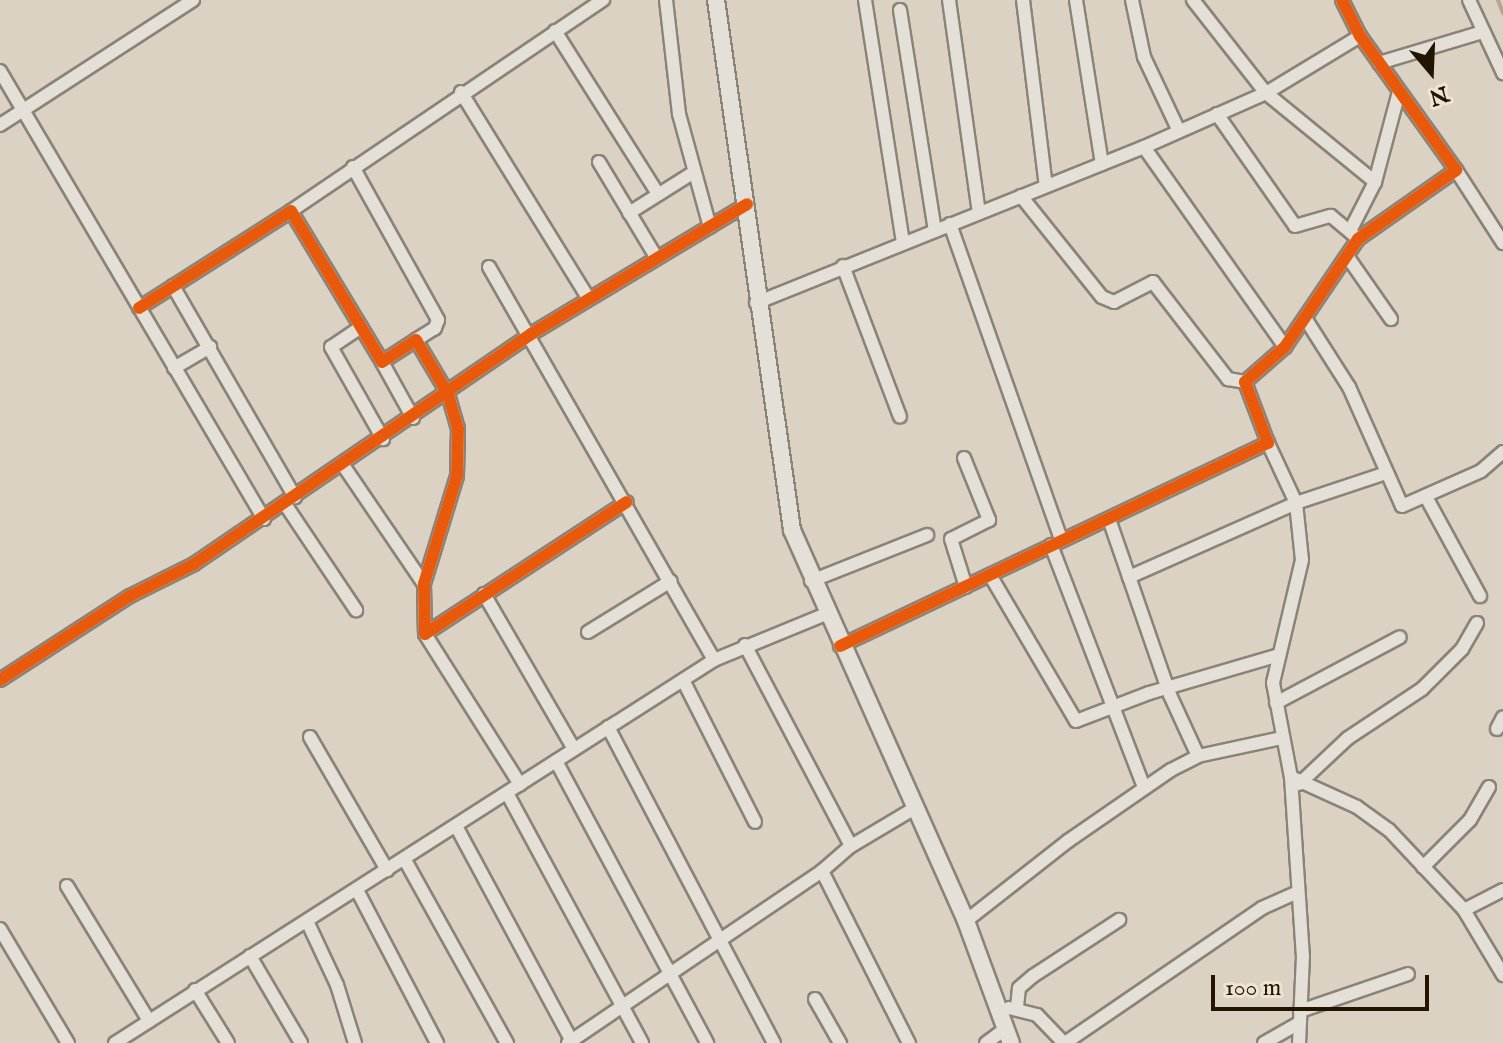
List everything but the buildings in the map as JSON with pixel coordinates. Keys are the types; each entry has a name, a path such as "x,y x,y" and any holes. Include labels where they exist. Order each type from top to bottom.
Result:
{"main road":[{"path":"716,0 747,204 756,303 790,519 811,581 840,646 1009,1008 1009,1035"}],"street":[{"path":"0,125 193,0"},
{"path":"666,0 679,114 710,227"},
{"path":"865,0 903,243"},
{"path":"949,0 979,213"},
{"path":"1023,0 1046,186"},
{"path":"1076,0 1102,164"},
{"path":"1132,0 1144,57 1178,129"},
{"path":"1193,0 1266,93 1375,182"},
{"path":"1342,0 1360,36 1456,170 1503,243"},
{"path":"1469,0 1503,73"},
{"path":"139,308 291,211 597,2"},
{"path":"900,10 935,230"},
{"path":"555,31 658,194"},
{"path":"1379,63 1483,32"},
{"path":"756,303 1144,147 1178,129 1266,93 1360,36"},
{"path":"0,71 264,519"},
{"path":"461,92 589,299"},
{"path":"1245,382 1285,347 1347,256 1375,182 1399,92"},
{"path":"1217,114 1295,226 1323,215 1354,235"},
{"path":"1144,147 1285,347"},
{"path":"599,162 656,257"},
{"path":"353,167 438,320 435,328 382,362"},
{"path":"1354,235 1456,170"},
{"path":"629,213 694,172"},
{"path":"1021,196 1102,297 1114,302 1153,282 1228,379 1245,382"},
{"path":"0,680 264,519 531,334 747,204"},
{"path":"291,211 413,418"},
{"path":"950,224 1056,543 1144,787"},
{"path":"1347,256 1391,319"},
{"path":"843,266 900,417"},
{"path":"489,267 531,334 714,660"},
{"path":"173,286 210,347 290,501 356,610"},
{"path":"1305,318 1349,387 1402,506 1490,465 1503,452"},
{"path":"361,327 331,347 383,439"},
{"path":"416,340 448,394 458,428 457,476 424,584 425,634 520,784"},
{"path":"174,368 210,347"},
{"path":"1245,382 1268,443 1296,503 1300,580 1273,683 1281,738 1295,780 1303,956 1299,1043"},
{"path":"840,646 1268,443"},
{"path":"964,458 989,520 951,539 966,587"},
{"path":"343,465 424,584"},
{"path":"1129,577 1296,503 1386,473"},
{"path":"1426,497 1480,596"},
{"path":"425,634 627,502"},
{"path":"1109,519 1167,689 1198,756"},
{"path":"811,581 927,535"},
{"path":"990,575 1075,721 1279,655"},
{"path":"588,632 671,581"},
{"path":"484,594 574,749"},
{"path":"115,1043 714,660 826,614"},
{"path":"1295,780 1348,738 1422,689 1462,649 1477,623"},
{"path":"1276,703 1400,637"},
{"path":"745,645 851,846"},
{"path":"683,680 755,822"},
{"path":"608,727 774,1043"},
{"path":"310,737 387,870"},
{"path":"966,921 1144,787 1198,756 1281,738"},
{"path":"556,761 707,1043"},
{"path":"1295,780 1373,817 1464,910 1503,975"},
{"path":"1423,867 1470,820 1489,787"},
{"path":"507,793 642,1043"},
{"path":"456,826 571,1042 669,972 822,871 851,846 915,808"},
{"path":"405,860 507,1043"},
{"path":"822,871 909,1043"},
{"path":"67,886 149,1021"},
{"path":"357,890 437,1043"},
{"path":"1464,910 1503,890"},
{"path":"1119,920 1033,976 1019,988 1009,1008 1037,1015 1065,1043 1262,908 1298,892"},
{"path":"307,921 337,985 355,1043"},
{"path":"0,929 68,1043"},
{"path":"250,956 301,1043"},
{"path":"1264,1043 1300,1017 1408,974"},
{"path":"195,990 228,1043"},
{"path":"815,999 840,1043"},
{"path":"986,1043 1009,1035"}],"waterway":[{"path":"1498,0 1503,13"}],"cycle path":[{"path":"840,646 1268,443 1245,382 1285,347 1358,239 1456,170 1360,36 1342,0"},
{"path":"0,680 130,596 194,564 531,334 747,204"},
{"path":"139,308 291,211 382,362 416,340 448,394 458,428 457,476 424,584 425,634 627,502"}]}
